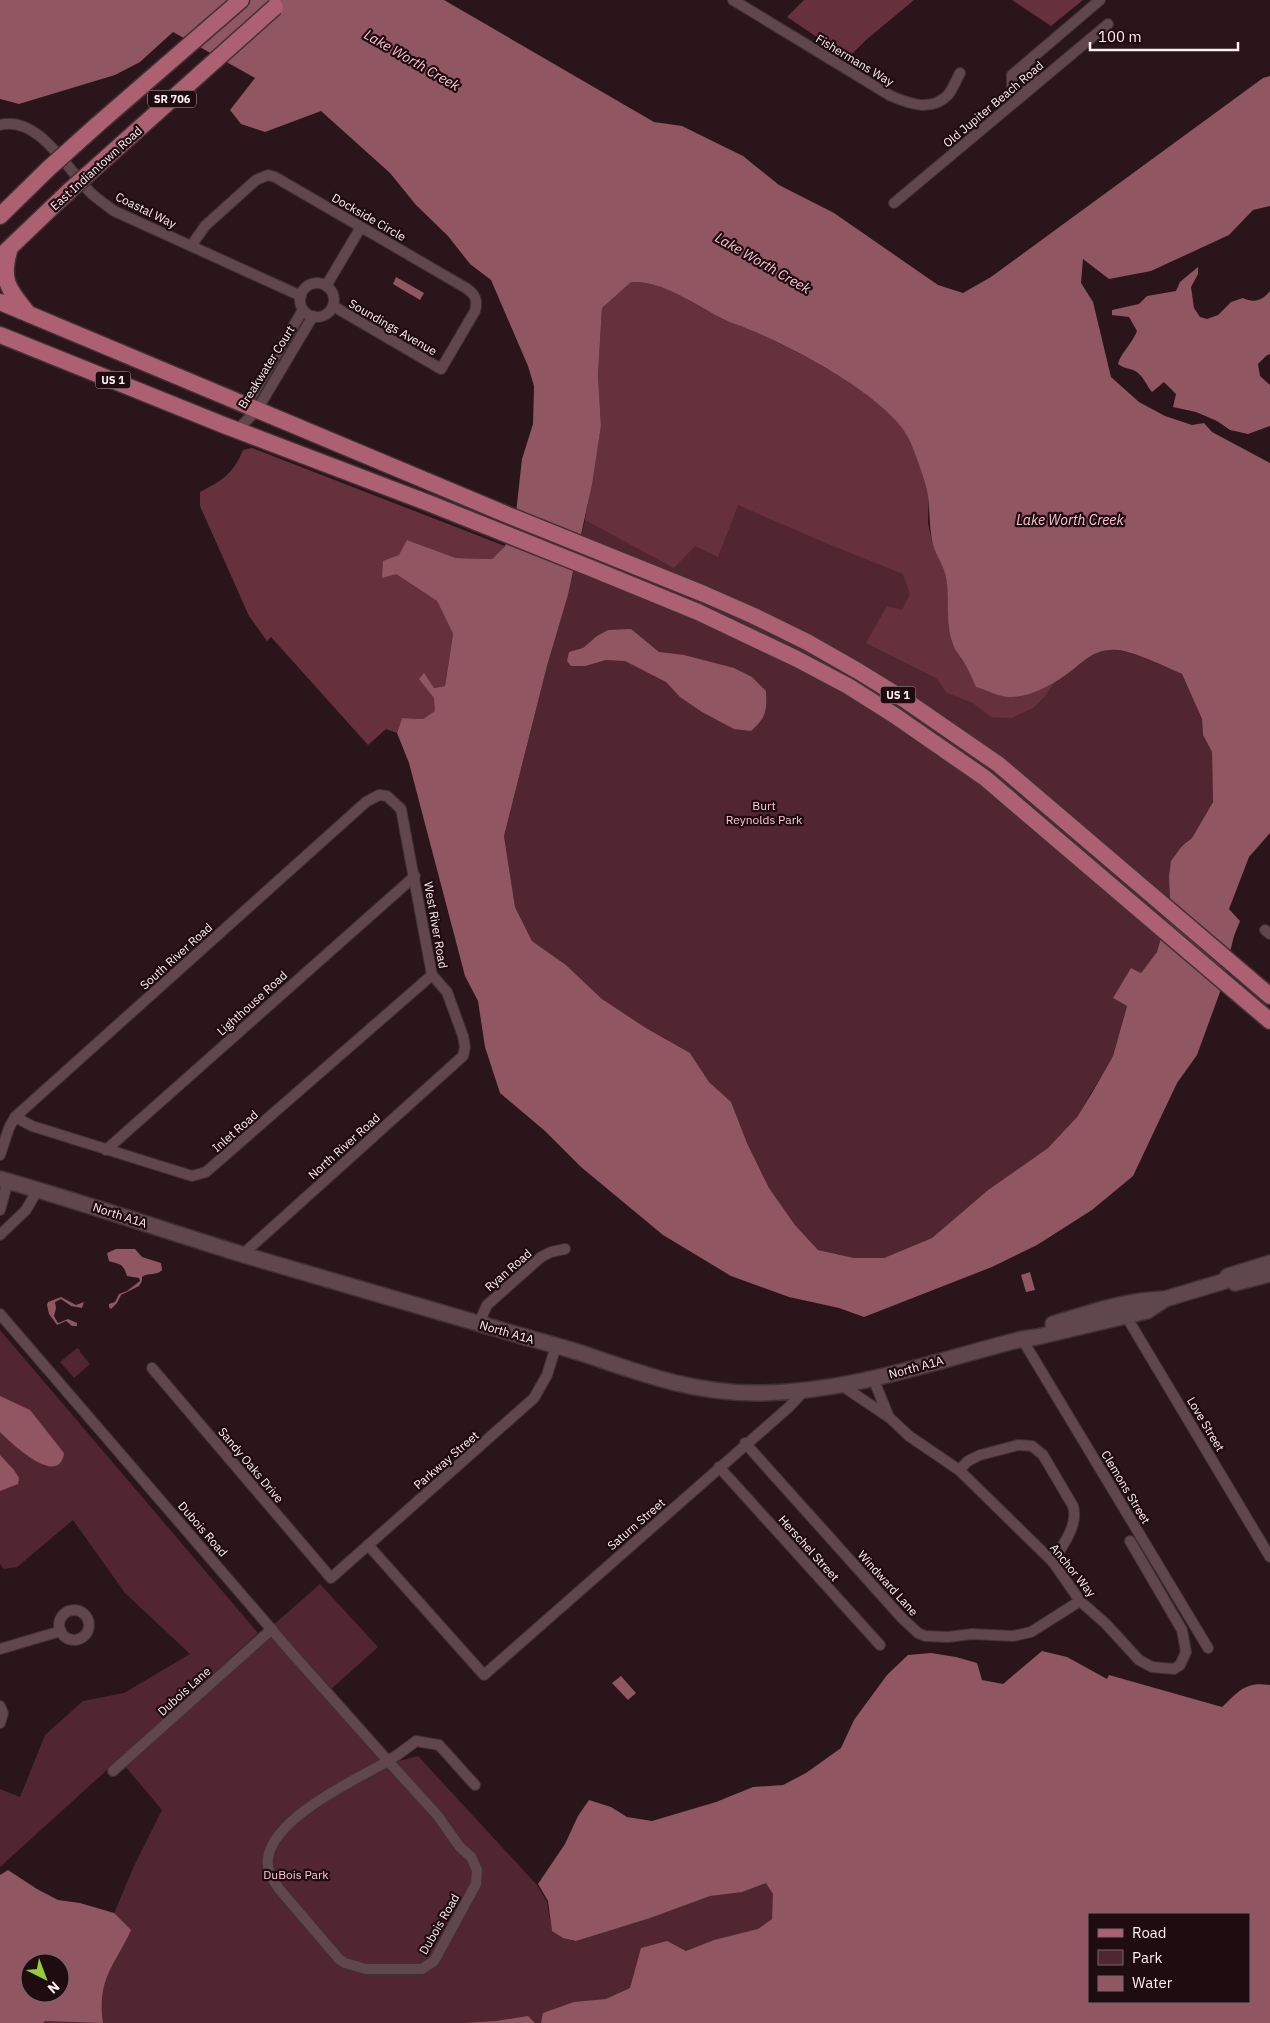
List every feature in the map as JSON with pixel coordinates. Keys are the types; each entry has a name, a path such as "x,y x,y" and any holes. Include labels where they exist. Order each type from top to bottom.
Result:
{"main road":[{"name":"SR 706","path":"0,216 48,170 240,0"},
{"name":"East Indiantown Road","path":"5,253 68,192 283,0"},
{"path":"5,253 4,280 9,290 29,315"},
{"name":"US 1","path":"0,302 754,616 858,671 905,700 998,764 1270,996"},
{"name":"US 1","path":"0,335 226,426 238,429 593,569 747,634 848,686 894,715 985,778 1270,1021"}],"street":[{"name":"Fishermans Way","path":"733,0 891,96 910,105 924,106 934,103 948,94 960,73"},
{"name":"Old Jupiter Beach Road","path":"1019,70 1100,0"},
{"name":"Old Jupiter Beach Road","path":"894,203 1108,24"},
{"path":"1019,70 1030,73 1033,81 1030,89 1020,92 1012,86 1011,78 1019,70"},
{"name":"Coastal Way","path":"0,125 25,126 49,145 92,193 114,211 301,296"},
{"name":"Dockside Circle","path":"191,246 205,226 256,180 268,175 275,176 466,288 475,296 475,311 441,369"},
{"path":"326,286 361,227"},
{"path":"321,283 326,286 333,294 333,306 323,316 312,316 303,310 301,296 305,288 309,285 321,283"},
{"name":"Soundings Avenue","path":"333,306 441,369"},
{"name":"Breakwater Court","path":"252,408 303,310"},
{"name":"Breakwater Court","path":"238,429 312,316"},
{"name":"South River Road","path":"0,1155 8,1128 15,1117 366,802 379,795 387,796"},
{"name":"West River Road","path":"387,796 401,809 432,975 447,992 466,1047 463,1056"},
{"name":"Lighthouse Road","path":"106,1150 415,876"},
{"name":"Inlet Road","path":"15,1117 32,1126 192,1176 206,1172 432,975"},
{"name":"North River Road","path":"242,1254 463,1056"},
{"path":"0,1210 4,1180"},
{"name":"North A1A","path":"4,1180 38,1189 242,1254 556,1346 642,1375 694,1387 754,1393 804,1391 841,1385 1022,1339 1037,1337 1122,1310 1147,1311 1165,1299 1225,1281 1228,1276 1270,1263"},
{"path":"0,1235 26,1210 38,1189"},
{"name":"Ryan Road","path":"478,1323 487,1305 541,1257 551,1252 565,1249"},
{"name":"North A1A","path":"1225,1281 1230,1284 1270,1274"},
{"name":"Love Street","path":"1122,1310 1270,1557"},
{"name":"Dubois Road","path":"0,1314 272,1629 438,1816 459,1846 471,1857 477,1870 476,1884 434,1961 422,1969 366,1969 352,1966 339,1959 280,1890 272,1878 268,1864 270,1850 277,1838 306,1810 333,1792 388,1761"},
{"name":"Clemons Street","path":"1022,1339 1208,1648"},
{"name":"Parkway Street","path":"331,1578 534,1398 547,1375 556,1346"},
{"name":"Sandy Oaks Drive","path":"152,1368 331,1578"},
{"name":"Anchor Way","path":"873,1378 885,1412 890,1418 909,1436 959,1470 1053,1562 1080,1602 1100,1618 1134,1655 1145,1664 1166,1669 1174,1668 1180,1665 1186,1652 1182,1630 1130,1541"},
{"name":"Anchor Way","path":"841,1385 890,1418"},
{"name":"Saturn Street","path":"368,1545 484,1675 745,1443 789,1407 804,1391"},
{"name":"Windward Lane","path":"745,1443 901,1617 918,1633 939,1637 972,1634 1021,1635 1031,1632 1080,1602"},
{"path":"959,1470 980,1454 1025,1444 1038,1450 1068,1498 1075,1513 1072,1527 1053,1562"},
{"name":"Herschel Street","path":"719,1467 880,1645"},
{"name":"Dubois Lane","path":"113,1771 272,1629"},
{"path":"0,1649 61,1631"},
{"path":"0,1706 4,1713 0,1724"},
{"path":"388,1761 416,1741 439,1745 475,1785"}],"green space":[{"name":"Burt Reynolds Park","path":"630,282 1024,695 1058,680 1093,654 1107,650 1131,653 1182,674 1202,719 1203,735 1212,752 1213,802 1192,838 1182,846 1169,876 1170,904 1157,952 1141,973 1131,968 1114,998 1127,1006 1113,1056 1077,1117 1048,1148 988,1190 932,1238 884,1258 854,1258 818,1250 795,1225 769,1188 747,1143 731,1103 709,1082 690,1053 646,1028 602,999 566,965 532,941 515,907 504,836 547,666 568,595 585,520"},
{"path":"0,1330 258,1633 0,1867 0,1789 20,1797 45,1735 83,1701 124,1693 190,1654 125,1593 73,1520 17,1567 4,1569 0,1564"},
{"path":"77,1348 90,1364 74,1378 60,1362"},
{"name":"DuBois Park","path":"320,1584 378,1647 329,1691 395,1762 418,1756 537,1885 547,1902 552,1931 574,1941 727,1889 767,1882 774,1893 773,1919 759,1930 665,1981 541,2023 0,2023 0,1890 112,1918 134,1866 162,1810 120,1760"}],"shaded area":[{"path":"804,0 914,0 866,40 848,58 787,17"},
{"path":"1012,0 1083,0 1051,26"},
{"path":"630,282 645,283 671,291 718,317 751,330 802,355 855,386 878,403 897,421 912,444 925,482 928,499 929,528 934,548 946,576 950,632 957,653 968,666 1024,695 1054,683 1046,695 1033,708 1012,718 991,717 973,703 947,693 936,678 866,643 887,606 902,610 910,594 903,574 738,505 718,557 695,546 674,568 585,520 601,426 598,375 602,308"},
{"path":"252,448 505,546 492,559 456,558 407,540 396,574 437,601 453,634 445,686 434,688 436,711 423,719 402,718 397,733 386,729 368,745 271,637 267,641 249,616 200,506 200,492 226,476 235,465 243,450"}],"water":[{"name":"Lake Worth Creek","path":"0,0 444,0 654,122 682,126 743,156 779,185 834,213 938,285 963,293 991,277 1263,78 1270,76 1270,206 1253,210 1229,235 1151,271 1109,279 1083,259 1081,283 1093,302 1111,377 1139,402 1165,416 1192,425 1204,423 1212,432 1270,463 1270,833 1249,857 1229,909 1240,921 1234,936 1220,992 1197,1055 1177,1083 1133,1176 1092,1210 1037,1245 992,1267 864,1317 839,1308 789,1297 731,1276 663,1235 581,1167 545,1131 500,1093 485,1047 478,1001 465,976 409,763 397,733 402,718 423,719 435,711 434,698 419,679 424,673 434,688 445,686 453,634 437,601 396,574 382,578 383,561 399,555 407,540 456,558 492,559 505,546 516,513 522,459 533,424 534,386 528,366 491,280 470,264 448,236 416,205 390,173 321,111 265,132 241,124 230,110 255,78 173,32 140,62 115,75 19,104 0,99","holes":["631,282 645,283 672,291 722,318 804,356 857,387 897,422 909,439 927,490 933,545 946,577 948,619 951,636 955,649 976,687 1006,697 1023,696 1038,691 1063,677 1094,654 1108,650 1132,653 1182,674 1202,719 1203,735 1212,752 1213,802 1192,838 1182,846 1171,861 1169,876 1170,904 1157,952 1141,973 1131,968 1113,998 1127,1006 1113,1056 1077,1117 1048,1148 988,1190 932,1238 884,1258 854,1258 818,1250 795,1225 769,1188 747,1143 731,1102 709,1082 690,1053 646,1028 602,999 566,965 532,941 515,907 504,836 547,666 568,595 592,484 601,426 598,375 602,308"]},
{"path":"1198,267 1198,274 1191,287 1194,308 1200,317 1207,319 1218,315 1231,302 1243,298 1258,300 1270,291 1270,354 1258,364 1260,376 1270,385 1270,426 1248,434 1230,430 1217,421 1196,412 1173,407 1176,394 1164,382 1152,392 1139,374 1118,364 1137,331 1129,317 1112,315 1112,310 1139,304 1147,296 1176,291 1180,282"},
{"path":"396,277 424,293 420,300 393,284"},
{"path":"631,629 659,652 684,655 734,668 752,677 766,691 766,709 763,718 751,731 734,729 702,712 680,697 666,682 625,661 606,660 585,666 571,666 567,661 569,652 583,648 597,636 608,630"},
{"path":"116,1249 135,1249 142,1257 161,1263 162,1270 158,1273 142,1277 139,1286 121,1295 111,1309 109,1304 115,1302 119,1294 127,1291 140,1281 139,1278 127,1276 121,1265 109,1261 107,1253"},
{"path":"1030,1272 1035,1290 1026,1292 1021,1275"},
{"path":"61,1297 76,1305 84,1302 82,1308 71,1306 61,1299 55,1302 54,1316 58,1323 68,1319 77,1323 77,1326 72,1326 66,1321 57,1325 49,1314 48,1302"},
{"path":"0,1396 30,1410 64,1453 60,1463 53,1466 44,1465 34,1460 0,1432"},
{"path":"0,1455 19,1478 18,1484 0,1491"},
{"path":"1042,1651 1067,1657 1107,1679 1109,1675 1222,1707 1238,1692 1248,1686 1270,1685 1270,2023 541,2023 543,2013 574,2002 606,1999 630,1988 641,1948 667,1941 686,1951 714,1940 758,1929 772,1919 773,1894 766,1883 742,1892 710,1896 650,1918 576,1941 563,1938 552,1931 548,1901 538,1884 565,1844 578,1816 589,1800 611,1807 627,1817 652,1821 716,1802 753,1787 783,1785 806,1773 841,1748 854,1720 887,1675 908,1655 931,1653 977,1663 982,1680 1003,1684"},
{"path":"621,1676 636,1693 628,1700 612,1683"},
{"path":"8,1870 58,1900 80,1903 114,1913 131,1930 108,1974 102,1995 103,2023 45,2021 43,2023 0,2023 0,1875"},
{"path":"528,2016 535,2023 465,2023 496,2021"}]}
